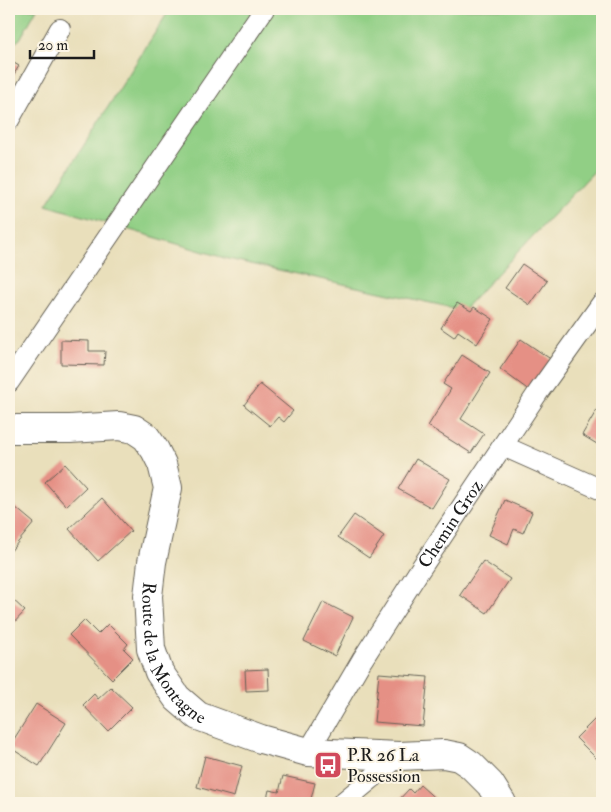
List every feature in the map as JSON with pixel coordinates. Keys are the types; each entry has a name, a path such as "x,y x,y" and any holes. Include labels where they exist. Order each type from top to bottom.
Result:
{"main road":[{"name":"Route de la Montagne","path":"9,429 70,429 119,426 134,429 146,437 162,464 168,488 152,562 148,596 151,648 159,672 177,698 198,716 261,739 308,752 400,756 444,754 459,757 471,765 490,784 502,803"}],"street":[{"path":"9,382 264,9"},
{"path":"9,120 60,29"},
{"name":"Chemin Groz","path":"308,752 367,652 539,391 602,303"},
{"path":"502,446 602,490"},
{"path":"342,803 400,756"}],"green space":[{"path":"9,9 37,9 20,39 9,47"},
{"path":"170,9 602,9 602,163 463,310 228,259 46,205"}],"building":[{"path":"9,60 19,66 9,82"},
{"path":"522,264 547,281 530,305 505,288"},
{"path":"457,303 471,311 474,307 493,319 477,344 458,331 454,337 441,328"},
{"path":"521,339 552,360 530,391 500,369"},
{"path":"61,340 89,341 89,351 105,351 104,365 61,364"},
{"path":"462,355 490,373 461,419 484,434 471,453 428,426 451,389 443,384"},
{"path":"260,384 293,411 284,422 278,417 270,426 244,405"},
{"path":"602,401 602,447 582,435"},
{"path":"416,459 450,479 432,508 398,489"},
{"path":"65,464 86,487 66,506 45,482"},
{"path":"102,498 131,531 98,561 69,529"},
{"path":"505,500 532,512 523,533 514,529 508,544 489,535"},
{"path":"9,502 34,523 9,553"},
{"path":"354,515 384,536 369,558 338,537"},
{"path":"483,561 510,579 487,613 460,595"},
{"path":"9,596 25,611 9,628"},
{"path":"323,602 353,617 335,656 304,641"},
{"path":"84,620 98,634 108,624 128,644 124,649 133,658 112,679 69,635"},
{"path":"268,669 269,690 246,691 245,670"},
{"path":"379,673 428,677 423,726 374,722"},
{"path":"111,687 132,707 108,731 83,705 94,694 98,699"},
{"path":"36,704 66,723 39,766 9,747"},
{"path":"599,715 602,718 602,764 576,738"},
{"path":"205,756 242,766 234,797 197,787"},
{"path":"283,776 315,783 310,803 266,803 269,790 279,792"},
{"path":"420,785 440,803 396,803 409,789 413,793"}],"place":[{"name":"P.R 26 La Possession","path":"328,765"}]}
